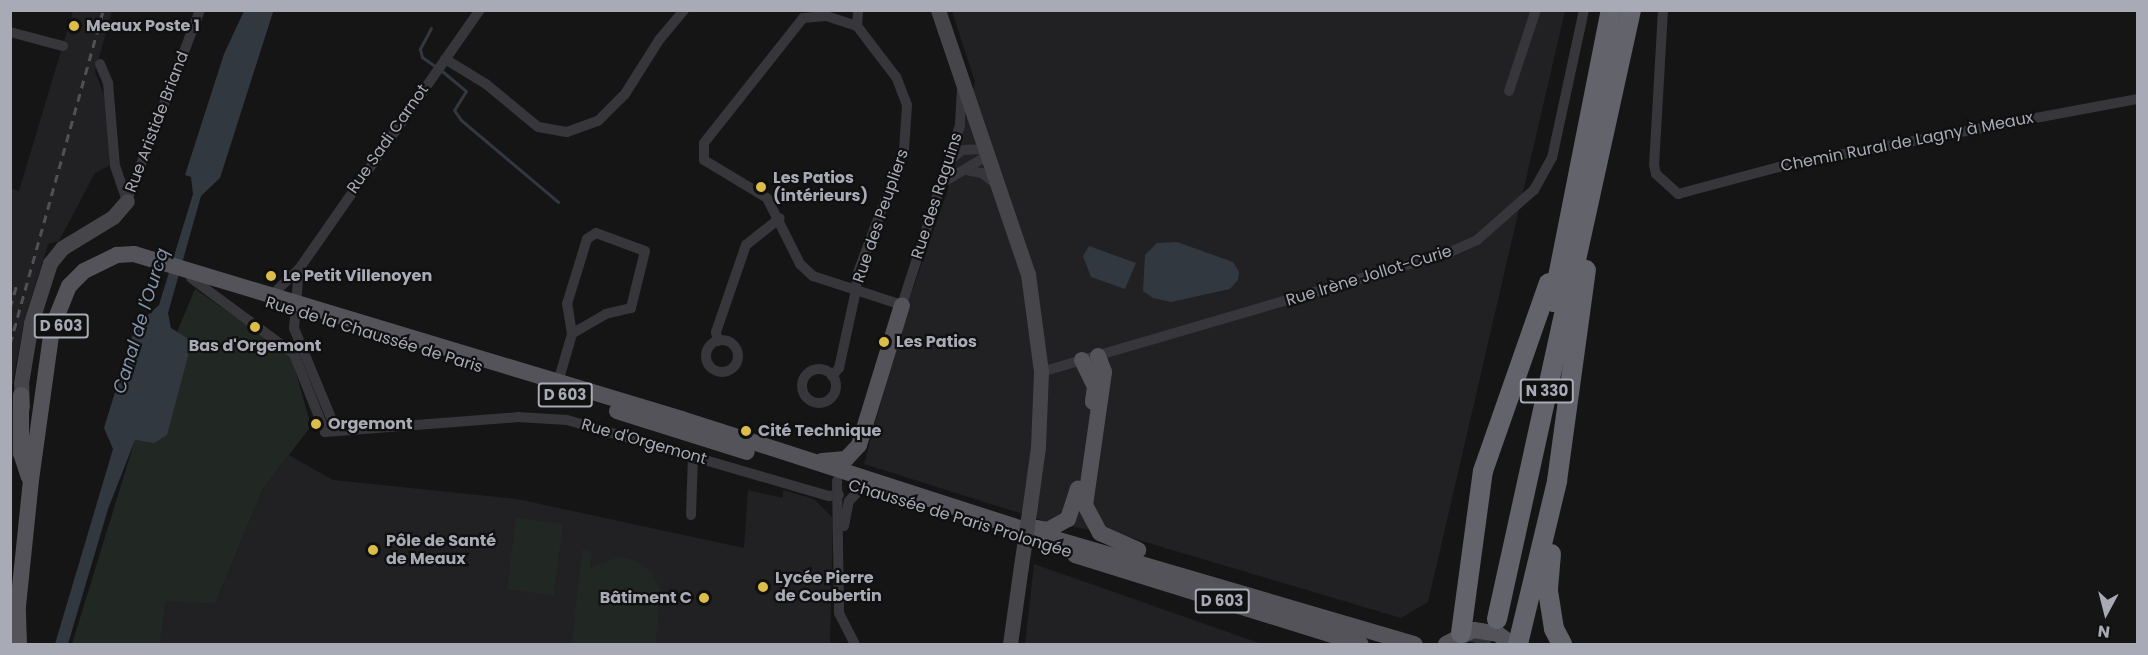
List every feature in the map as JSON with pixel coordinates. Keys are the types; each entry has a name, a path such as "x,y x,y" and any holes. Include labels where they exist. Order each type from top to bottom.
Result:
{"highway":[{"name":"N 330","path":"1611,10 1491,618 1631,10"},
{"path":"1562,645 1554,629 1548,591 1557,480 1597,203 1597,162"},
{"path":"1448,641 1483,471 1563,250"},
{"path":"1518,645 1557,480"}],"main road":[{"name":"Rue de la Chaussée de Paris","path":"38,457 35,439 52,328 69,286 99,262 117,255 164,265 558,382 798,457"},
{"name":"Rue de la Chaussée de Paris","path":"38,457 56,348 75,296 110,268 132,264 164,265"},
{"name":"Rue de la Chaussée de Paris","path":"192,274 274,293 294,304 838,488"},
{"path":"798,457 838,462 859,446 902,305"},
{"path":"926,498 1041,530 1068,519 1076,505 1095,387 1090,358"},
{"path":"1090,358 1104,372 1085,493 1093,524 1124,546 1316,615"},
{"path":"21,395 21,453 31,480"},
{"path":"21,626 36,523 38,457"},
{"name":"D 603","path":"19,645 21,626 18,606 31,480 38,457"},
{"name":"D 603","path":"798,457 863,483 926,498 1415,645"},
{"name":"Chaussée de Paris Prolongée","path":"838,488 863,483 1084,557 1360,645"},
{"path":"1448,641 1486,630 1512,645"}],"street":[{"name":"Rue Aristide Briand","path":"127,201 200,10"},
{"name":"Rue Sadi Carnot","path":"274,293 299,269 480,10"},
{"path":"445,59 486,84 538,127 567,132 598,121 625,94 659,40 684,10"},
{"path":"857,26 858,10"},
{"path":"938,10 962,86 988,149 1028,274 1041,372 1038,447 1010,645"},
{"path":"1509,91 1536,10"},
{"name":"Rue Irène Jollot-Curie","path":"1041,372 1448,253 1477,240 1534,190 1552,158 1584,10"},
{"name":"Chemin Rural de Lagny à Meaux","path":"1663,10 1654,165 1656,174 1678,194 1790,164 2138,99"},
{"name":"Rue des Peupliers","path":"856,290 908,131 907,105 896,76 857,26 826,16 803,18 704,143 704,160 767,198 780,218 800,264 813,276 902,305"},
{"path":"10,32 63,46"},
{"path":"36,523 35,439 25,425 21,395 31,323 50,262 62,248 113,217 127,201 115,166 108,84 100,64"},
{"name":"Rue des Raguins","path":"902,305 960,125 962,86"},
{"path":"949,160 962,150 988,149"},
{"path":"942,183 966,170 988,149"},
{"path":"966,170 989,177 1001,190"},
{"path":"718,341 716,332 746,245 780,218"},
{"path":"558,382 572,334 567,304 587,239 596,233 645,251 631,308 606,314 572,334"},
{"name":"Rue Sadi Carnot","path":"294,304 299,269"},
{"path":"192,274 281,340 294,354 331,431"},
{"path":"832,376 839,368 856,290"},
{"path":"294,304 294,328 331,431"},
{"path":"281,340 294,328"},
{"name":"Rue d'Orgemont","path":"331,431 537,418 593,425 829,496 838,488"},
{"path":"691,514 693,456"},
{"path":"840,559 849,501 863,483"},
{"path":"838,488 840,559 838,613 855,645"}],"shaded area":[{"path":"73,11 112,11 95,72 104,95 110,165 95,173 59,241 48,244 23,326 12,387 15,458 10,458 10,188 19,191"},
{"path":"244,11 273,12 220,178 201,196 168,313 171,328 192,341 167,435 154,443 135,440 108,509 68,644 55,644 113,449 104,428 135,327 159,305 193,194 191,177 185,175 224,54"},
{"path":"952,11 1565,11 1428,602 1401,618 1125,536 1051,523 864,464 909,300 948,189 975,82"},
{"path":"1177,242 1233,262 1239,272 1238,280 1230,289 1171,302 1153,298 1143,291 1145,255 1157,243"},
{"path":"1089,246 1136,263 1125,289 1091,277 1083,256"},
{"path":"195,289 291,355 311,426 263,489 215,604 166,601 160,644 72,644 135,440 154,442 192,341 177,332"},
{"path":"289,455 333,480 517,499 744,548 748,490 783,498 783,490 814,499 833,518 830,644 160,644 166,600 215,604 263,489"},
{"path":"516,518 563,524 554,595 507,589"},
{"path":"582,550 592,552 590,568 619,557 637,561 651,572 661,591 655,644 572,644"},
{"path":"1034,564 1262,644 1025,644"}],"waterway":[{"path":"431,28 420,49 422,57 435,66"},
{"path":"442,71 466,91 454,110 461,120 558,202"}],"tunnel":[{"path":"1480,644 1486,617"}],"railway":[{"path":"10,344 103,10"},
{"path":"10,308 17,284"}],"place":[{"name":"Meaux Poste 1","path":"74,26"},
{"name":"Les Patios (intérieurs)","path":"761,187"},
{"name":"Le Petit Villenoyen","path":"271,276"},
{"name":"Bas d'Orgemont","path":"255,327"},
{"name":"Les Patios","path":"884,342"},
{"name":"Orgemont","path":"316,424"},
{"name":"Cité Technique","path":"746,431"},
{"name":"Pôle de Santé de Meaux","path":"373,550"},
{"name":"Lycée Pierre de Coubertin","path":"763,587"},
{"name":"Bâtiment C","path":"704,598"}],"water label":[{"name":"Canal de l'Ourcq","path":"141,321"}]}
